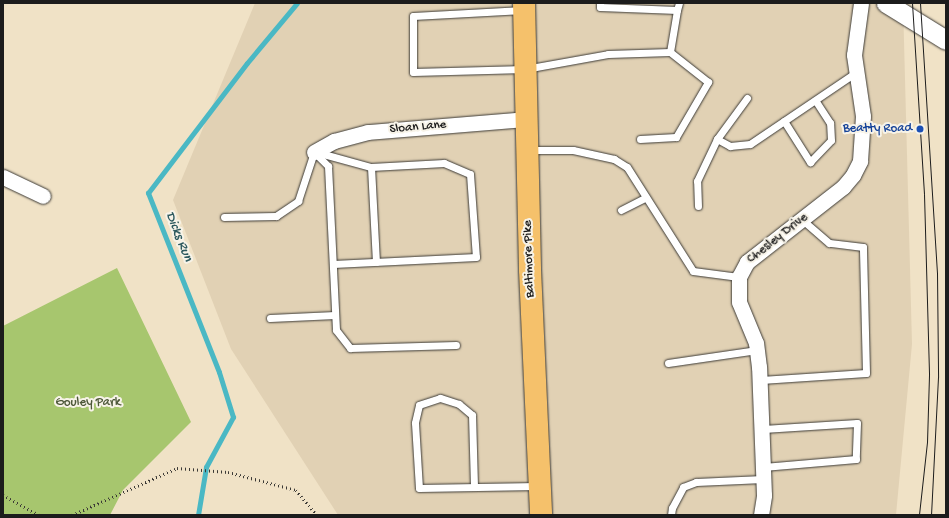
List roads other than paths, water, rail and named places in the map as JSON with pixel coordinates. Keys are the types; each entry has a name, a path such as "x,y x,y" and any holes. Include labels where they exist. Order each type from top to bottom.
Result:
{"main road":[{"name":"Baltimore Pike","path":"524,6 527,150 541,515"}],"street":[{"name":"Chesley Drive","path":"761,515 763,429 760,380 757,350 740,302 739,277 747,262 804,220 843,187 853,175 860,161 863,116 855,73 855,43 861,3"},
{"path":"886,3 946,40"},
{"name":"Sloan Lane","path":"314,152 334,142 368,132 526,119"},
{"path":"3,177 43,196"}],"lane":[{"path":"600,3 600,6 678,6 670,52"},
{"path":"524,6 413,16 413,72 525,69 608,54 670,52 708,82 676,137 640,139"},
{"path":"717,139 730,146 750,144 855,73"},
{"path":"698,206 697,181 717,139 747,98"},
{"path":"784,121 810,162 831,140 830,123 815,100"},
{"path":"527,150 573,150 614,159 627,167 694,271 739,277"},
{"path":"314,152 371,167 444,163 470,174 476,257 333,264"},
{"path":"224,217 276,216 298,201 314,152"},
{"path":"314,152 328,166 336,330 350,348 456,345"},
{"path":"371,167 376,262"},
{"path":"621,210 646,197"},
{"path":"760,380 866,373 862,247 829,244 804,220"},
{"path":"270,318 335,315"},
{"path":"668,363 757,350"},
{"path":"474,486 472,415 459,404 440,398 419,405 416,423 419,488 539,486"},
{"path":"671,515 672,508 683,487 696,482 856,459 858,423 763,429"}],"waterway":[{"name":"Dicks Run","path":"198,515 206,467 233,417 219,372 148,193 247,63 297,3"}],"tram line":[{"path":"912,3 924,194 929,375 927,442 919,515"},
{"path":"920,3 937,273 938,377 931,515"}],"place":[{"name":"Beatty Road","path":"920,129"}],"park label":[{"name":"Gouley Park","path":"88,403"}]}
